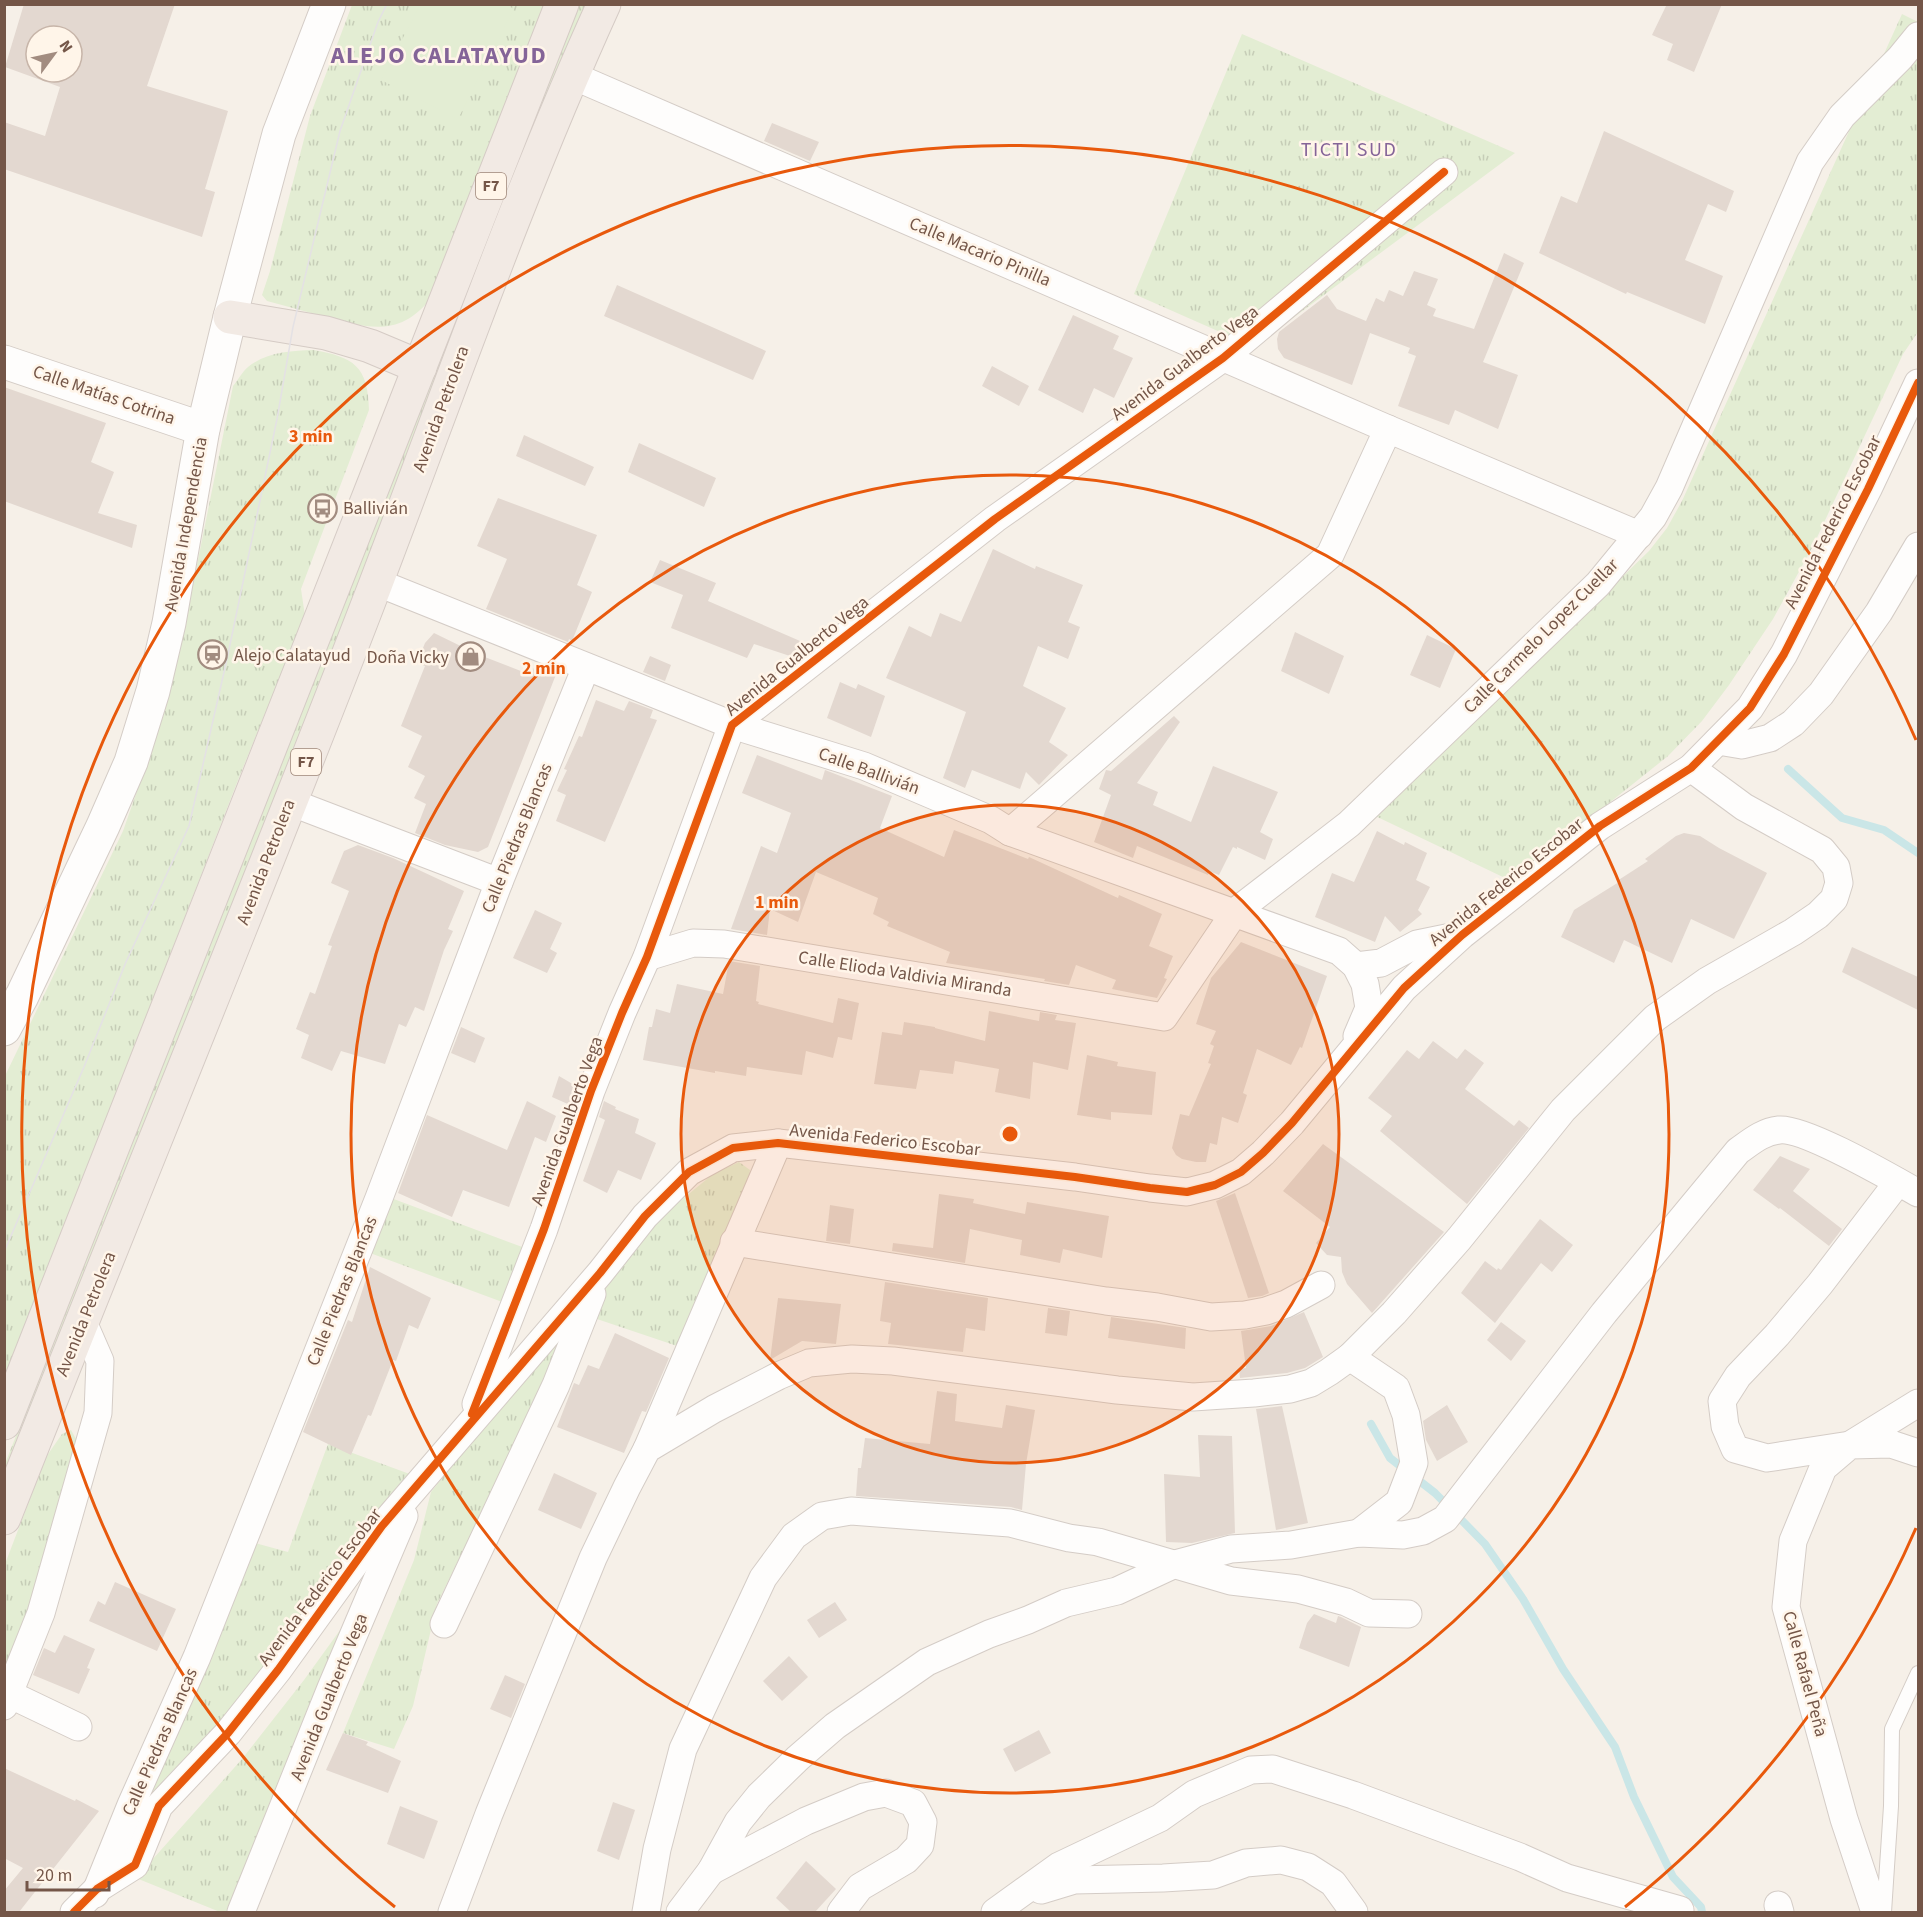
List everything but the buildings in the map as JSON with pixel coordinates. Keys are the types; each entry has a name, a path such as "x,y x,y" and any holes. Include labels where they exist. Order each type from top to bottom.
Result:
{"highway":[{"name":"Avenida Petrolera","path":"4,1423 176,991 562,4"},
{"name":"Avenida Petrolera","path":"4,1518 290,802 376,582 481,300 572,75 604,4"},
{"path":"230,317 326,333 370,346 420,367"}],"street":[{"name":"Avenida Independencia","path":"4,1029 13,992 103,826 130,762 153,691 169,623 203,429 230,317 279,134 329,4"},
{"name":"Calle Carmelo Lopez Cuellar","path":"1164,1017 1235,912 1349,824 1598,584 1653,517 1669,488 1810,162 1842,116 1900,58 1918,36"},
{"name":"Calle Macario Pinilla","path":"572,75 1223,358 1639,535"},
{"name":"Avenida Gualberto Vega","path":"466,1428 489,1375 544,1229 591,1091 647,957 732,725 995,519 1223,358 1444,172"},
{"name":"Calle Matías Cotrina","path":"4,362 203,429"},
{"name":"Avenida Federico Escobar","path":"74,1912 94,1901 135,1865 159,1806 235,1724 278,1670 382,1526 600,1273 645,1216 689,1172 733,1148 778,1143 1187,1192 1215,1185 1241,1172 1292,1123 1404,988 1462,935 1600,826 1691,768 1750,708 1784,654 1868,489 1918,383"},
{"path":"1010,832 1330,555 1388,429"},
{"path":"1718,741 1742,745 1770,738 1793,723 1821,694 1841,667 1879,612 1918,546"},
{"name":"Calle Ballivián","path":"376,582 732,725 864,766 991,820 1010,832 1339,951 1356,966"},
{"name":"Calle Piedras Blancas","path":"94,1901 131,1805 202,1646 379,1198 499,882 586,667"},
{"path":"647,1449 714,1409 778,1376 809,1363 852,1359 893,1361 1117,1390 1193,1397 1290,1389 1311,1383 1350,1357 1394,1313 1459,1239 1563,1110 1655,1018 1707,981 1810,921 1834,899 1839,883 1836,867 1822,850 1744,807 1691,768"},
{"path":"290,802 499,882"},
{"path":"1351,1054 1369,1008 1365,984 1356,966 1381,963 1416,944 1462,935"},
{"name":"Calle Elioda Valdivia Miranda","path":"647,957 693,943 723,944 1164,1017"},
{"path":"680,1912 711,1871 738,1822 759,1796 835,1725 927,1662 1066,1603 1117,1591 1175,1563 1230,1549 1291,1545 1359,1533 1403,1535 1423,1531 1444,1519 1604,1313 1738,1151 1761,1134 1781,1129 1810,1136 1908,1188 1738,1376 1722,1401 1725,1426 1736,1449 1767,1458 1850,1445 1891,1444 1918,1453"},
{"path":"452,1912 593,1558 647,1449 778,1143"},
{"path":"734,1242 1211,1317 1266,1311 1286,1304 1321,1285"},
{"path":"444,1624 556,1385 600,1273"},
{"path":"78,1727 7,1700 41,1613 98,1413 100,1361 83,1322"},
{"path":"1350,1357 1396,1388 1406,1415 1414,1463 1399,1502 1359,1533"},
{"path":"1850,1445 1918,1403"},
{"name":"Calle Rafael Peña","path":"1850,1445 1823,1468 1794,1541 1786,1607 1845,1819 1875,1912"},
{"name":"Avenida Gualberto Vega","path":"241,1912 394,1538 420,1483"},
{"path":"646,1912 657,1849 683,1749 763,1578 794,1536 822,1516 851,1510 1010,1523 1069,1538 1098,1542 1231,1581 1298,1589 1346,1602 1369,1612 1408,1614"},
{"path":"1117,1591 1126,1581 1129,1573 1128,1562 1119,1548"},
{"path":"1000,1909 1059,1866 1160,1818 1194,1794 1251,1770 1273,1769 1353,1795 1520,1857 1567,1878 1680,1910"},
{"path":"711,1871 806,1821 864,1797 886,1793 913,1803 923,1822 920,1845 906,1860 860,1887 841,1912"},
{"path":"1000,1909 1047,1887 1074,1880 1213,1875 1246,1863 1281,1860 1308,1867 1333,1883 1354,1912"}],"lane":[{"path":"1884,1912 1891,1806 1892,1729 1918,1672"}],"green space":[{"path":"505,4 514,9 458,119 381,80 420,5"},
{"path":"352,5 545,5 432,297 409,319 384,326 357,325 267,301 262,295 310,116"},
{"path":"575,5 586,5 5,1490 5,1464"},
{"path":"1902,14 1918,22 1918,332 1903,354 1813,546 1773,619 1729,685 1702,721 1668,756 1554,847 1505,878 1369,813 1618,581 1649,551 1667,528 1682,501"},
{"path":"1242,34 1515,153 1254,347 1134,294"},
{"path":"313,350 339,356 356,366 366,383 369,410 301,589 305,616 240,775 5,1379 5,1076 123,831 163,717 179,654 233,386 246,369 263,358 288,352"},
{"path":"739,1162 750,1170 748,1188 680,1347 597,1319 606,1283 656,1221 713,1174"},
{"path":"391,1198 525,1248 505,1303 370,1253"},
{"path":"571,1318 526,1422 437,1604 413,1706 394,1749 343,1733 414,1560 431,1492"},
{"path":"71,1430 76,1439 46,1561 5,1670 5,1564 46,1457 62,1434"},
{"path":"328,1444 426,1480 115,1865 255,1543 288,1552"},
{"path":"356,1608 251,1912 220,1912 136,1878 242,1759 304,1680"}],"waterway":[{"path":"1788,769 1842,818 1884,830 1918,853"},
{"path":"1371,1424 1390,1458 1435,1493 1485,1544 1523,1599 1563,1669 1615,1747 1634,1797 1673,1877 1701,1907 1702,1912"}],"tram line":[{"path":"4,1252 84,1067 126,962 189,826 227,659 277,419 293,327 340,131 378,22 387,4"}],"cycle path":[{"path":"472,1414 544,1229 591,1091 647,957 732,725 995,519 1223,358 1444,172"},
{"path":"74,1912 97,1889 135,1865 159,1806 228,1733 278,1670 382,1526 600,1273 645,1216 689,1172 733,1148 778,1143 1187,1192 1215,1185 1241,1172 1292,1123 1404,988 1462,935 1600,826 1691,768 1750,708 1784,654 1868,489 1918,383"}],"place":[{"name":"Ballivián","path":"322,508"},
{"name":"Alejo Calatayud","path":"213,655"},
{"name":"Doña Vicky","path":"470,657"}],"district":[{"name":"ALEJO CALATAYUD","path":"439,55"},
{"name":"TICTI SUD","path":"1349,150"}]}
